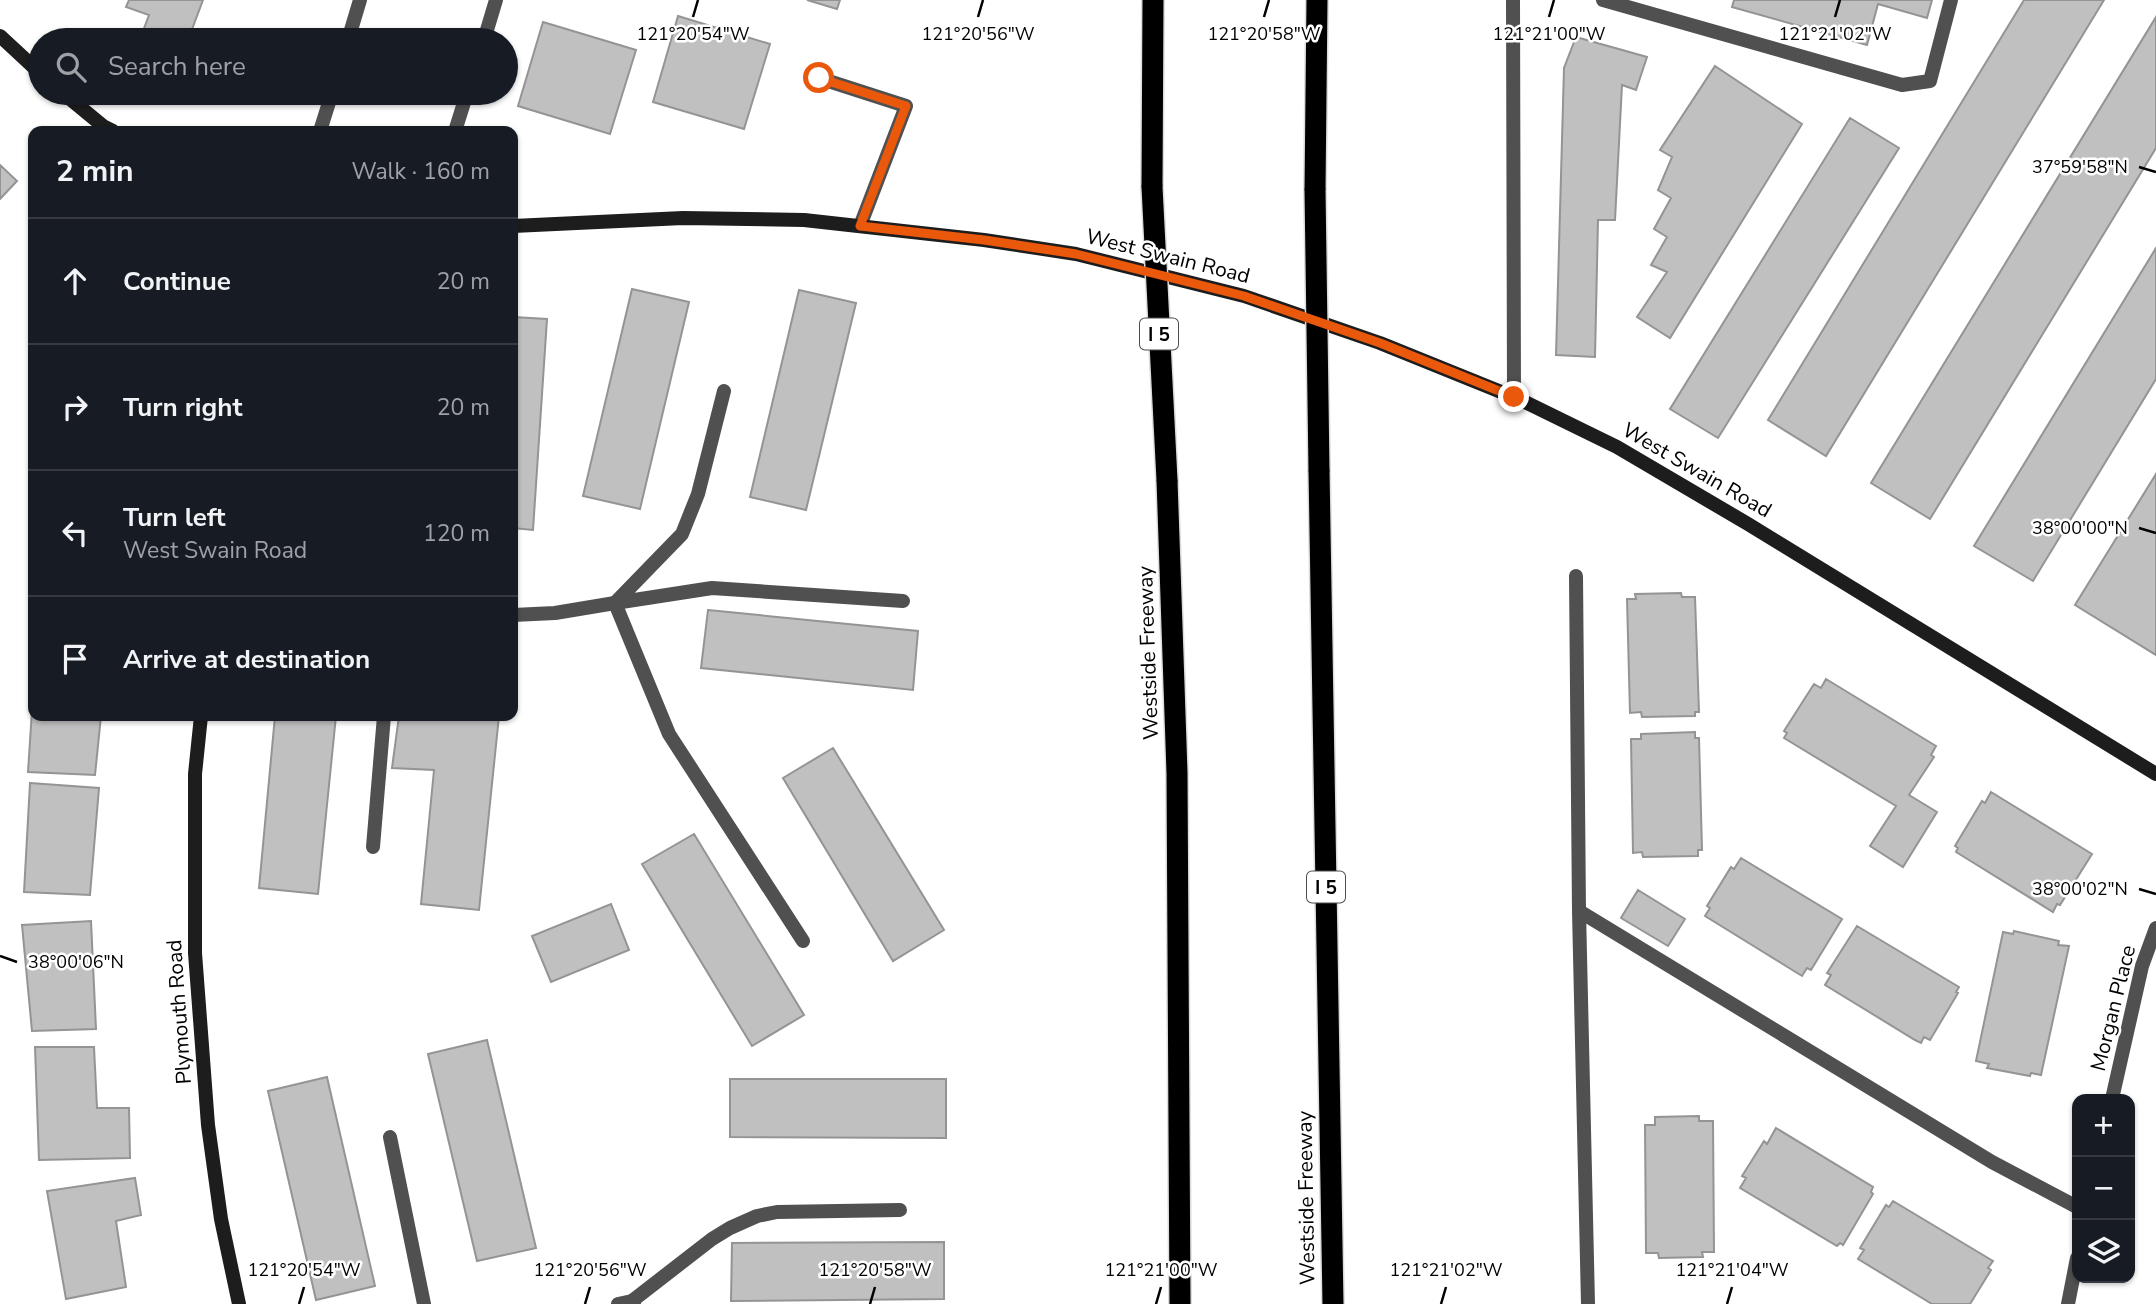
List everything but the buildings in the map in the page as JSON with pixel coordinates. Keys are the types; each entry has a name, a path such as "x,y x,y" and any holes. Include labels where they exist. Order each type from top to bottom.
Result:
{"highway":[{"name":"Westside Freeway","path":"1153,0 1152,187 1167,480 1177,773 1180,1304"},
{"name":"Westside Freeway","path":"1317,0 1315,190 1332,1304"}],"street":[{"path":"352,28 360,0"},
{"path":"1513,0 1514,397"},
{"path":"1603,0 1902,85 1930,81 1951,0"},
{"path":"487,28 494,1"},
{"path":"0,36 28,62"},
{"path":"819,78 906,106 860,226"},
{"path":"78,105 105,126"},
{"path":"322,126 328,105"},
{"path":"457,126 463,105"},
{"name":"West Swain Road","path":"518,226 683,218 804,220 984,240 1076,254 1244,296 1380,343 1514,397 1617,447 2156,774"},
{"path":"615,603 682,534 698,494 724,391"},
{"path":"1576,576 1578,911 1588,1304"},
{"path":"518,615 555,613 712,588 903,601"},
{"path":"615,603 669,734 803,940"},
{"name":"Plymouth Road","path":"200,721 195,774 195,953 208,1125 221,1219 239,1304"},
{"path":"373,847 384,721"},
{"path":"1578,911 1992,1162 2072,1204"},
{"name":"Morgan Place","path":"2113,1094 2142,966 2156,928"},
{"path":"390,1137 425,1304"},
{"path":"628,1303 712,1239 757,1216 777,1212 900,1210"},
{"path":"2067,1304 2072,1281"}],"route":[{"path":"819,78 906,106 860,226 1076,254 1244,296 1380,343 1514,397"}]}
